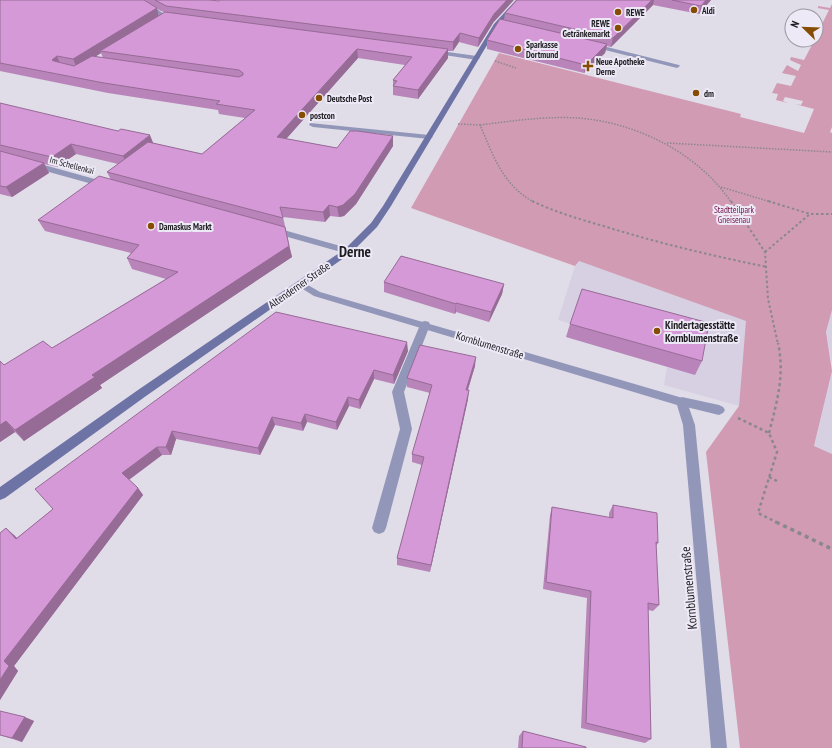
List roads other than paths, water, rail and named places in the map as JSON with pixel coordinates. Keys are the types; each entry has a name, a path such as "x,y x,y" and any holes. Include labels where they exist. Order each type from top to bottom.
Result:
{"main road":[{"name":"Altenderner Straße","path":"0,494 149,388 348,251 374,225 387,206 477,58 510,8 519,0"}],"street":[{"path":"127,0 149,6 166,17 182,19"},
{"path":"159,21 166,17"},
{"path":"581,43 678,66"},
{"path":"424,51 477,58"},
{"path":"313,125 429,137"},
{"name":"Im Schellenkai","path":"28,164 118,188"},
{"path":"263,227 348,251"},
{"name":"Kornblumenstraße","path":"301,284 317,294 682,402 719,410"},
{"path":"379,528 406,429 398,392 424,325"},
{"name":"Kornblumenstraße","path":"682,402 689,425 719,748"}],"place":[{"name":"Aldi","path":"694,10"},
{"name":"REWE","path":"618,12"},
{"name":"REWE Getränkemarkt","path":"618,28"},
{"name":"Sparkasse Dortmund","path":"518,49"},
{"name":"Neue Apotheke Derne","path":"588,66"},
{"name":"dm","path":"696,93"},
{"name":"Deutsche Post","path":"319,98"},
{"name":"postcon","path":"302,115"},
{"name":"Damaskus Markt","path":"151,226"},
{"name":"Kindertagesstätte Kornblumenstraße","path":"657,331"}],"district":[{"name":"Derne","path":"355,251"}],"park label":[{"name":"Stadtteilpark Gneisenau","path":"734,214"}]}
